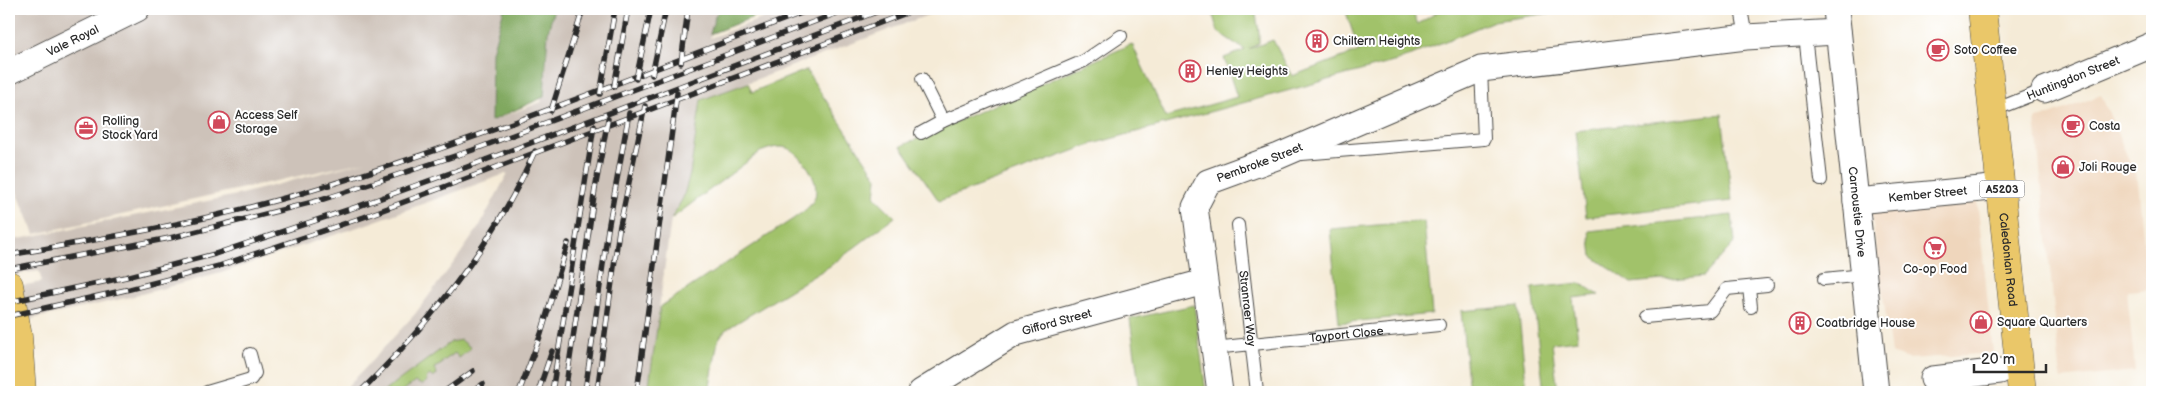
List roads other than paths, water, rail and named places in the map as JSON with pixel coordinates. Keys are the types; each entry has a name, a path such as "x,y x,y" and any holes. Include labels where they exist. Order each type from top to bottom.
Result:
{"main road":[{"name":"Caledonian Road","path":"1982,9 2022,392"},
{"path":"9,285 18,337 22,392"}],"street":[{"name":"Vale Royal","path":"9,72 137,9"},
{"name":"Carnoustie Drive","path":"1481,69 1746,37 1782,34 1805,35 1837,20 1876,392"},
{"name":"Huntingdon Street","path":"2044,90 2152,46"},
{"name":"Pembroke Street","path":"1220,392 1195,207 1208,182 1279,156 1481,69"},
{"name":"Kember Street","path":"1856,201 2002,187"},
{"name":"Gifford Street","path":"921,392 1016,333 1204,282"},
{"path":"1933,379 2000,371"}],"lane":[{"path":"1741,9 1746,37"},
{"path":"1805,35 1821,180"},
{"path":"921,133 943,121 1084,61 1121,36"},
{"path":"1279,156 1484,139 1481,69"},
{"path":"922,79 943,121"},
{"name":"Huntingdon Street","path":"1994,110 2044,90"},
{"name":"Stranraer Way","path":"1238,225 1257,392"},
{"path":"1824,279 1864,275"},
{"path":"1645,317 1710,311 1727,289 1767,284"},
{"path":"1749,286 1752,307"},
{"name":"Tayport Close","path":"1213,348 1439,325"},
{"path":"208,392 243,388 255,373 250,354"}],"railway":[{"path":"551,111 583,9"},
{"path":"600,94 615,9"},
{"path":"614,87 628,9"},
{"path":"636,79 651,9"},
{"path":"652,75 666,9"},
{"path":"681,63 688,9"},
{"path":"9,255 204,218 319,188 444,148 812,9"},
{"path":"9,269 170,238 321,200 473,150 848,9"},
{"path":"9,302 126,277 215,254 359,206 884,9"},
{"path":"9,316 130,289 219,266 364,217 917,9"},
{"path":"637,392 677,93"},
{"path":"597,392 619,230 645,106"},
{"path":"585,392 608,229 629,113"},
{"path":"565,392 595,189 608,119"},
{"path":"552,392 594,126"},
{"path":"360,392 412,338 481,249 519,185 535,151"},
{"path":"519,392 541,334 568,243"},
{"path":"538,392 552,351"},
{"path":"444,392 473,371"},
{"path":"472,392 483,384"}],"place":[{"name":"Chiltern Heights","path":"1317,41"},
{"name":"Soto Coffee","path":"1938,50"},
{"name":"Henley Heights","path":"1190,71"},
{"name":"Access Self Storage","path":"219,122"},
{"name":"Costa","path":"2073,126"},
{"name":"Rolling Stock Yard","path":"86,128"},
{"name":"Joli Rouge","path":"2063,167"},
{"name":"Co-op Food","path":"1935,248"},
{"name":"Square Quarters","path":"1981,322"},
{"name":"Coatbridge House","path":"1800,323"}]}
